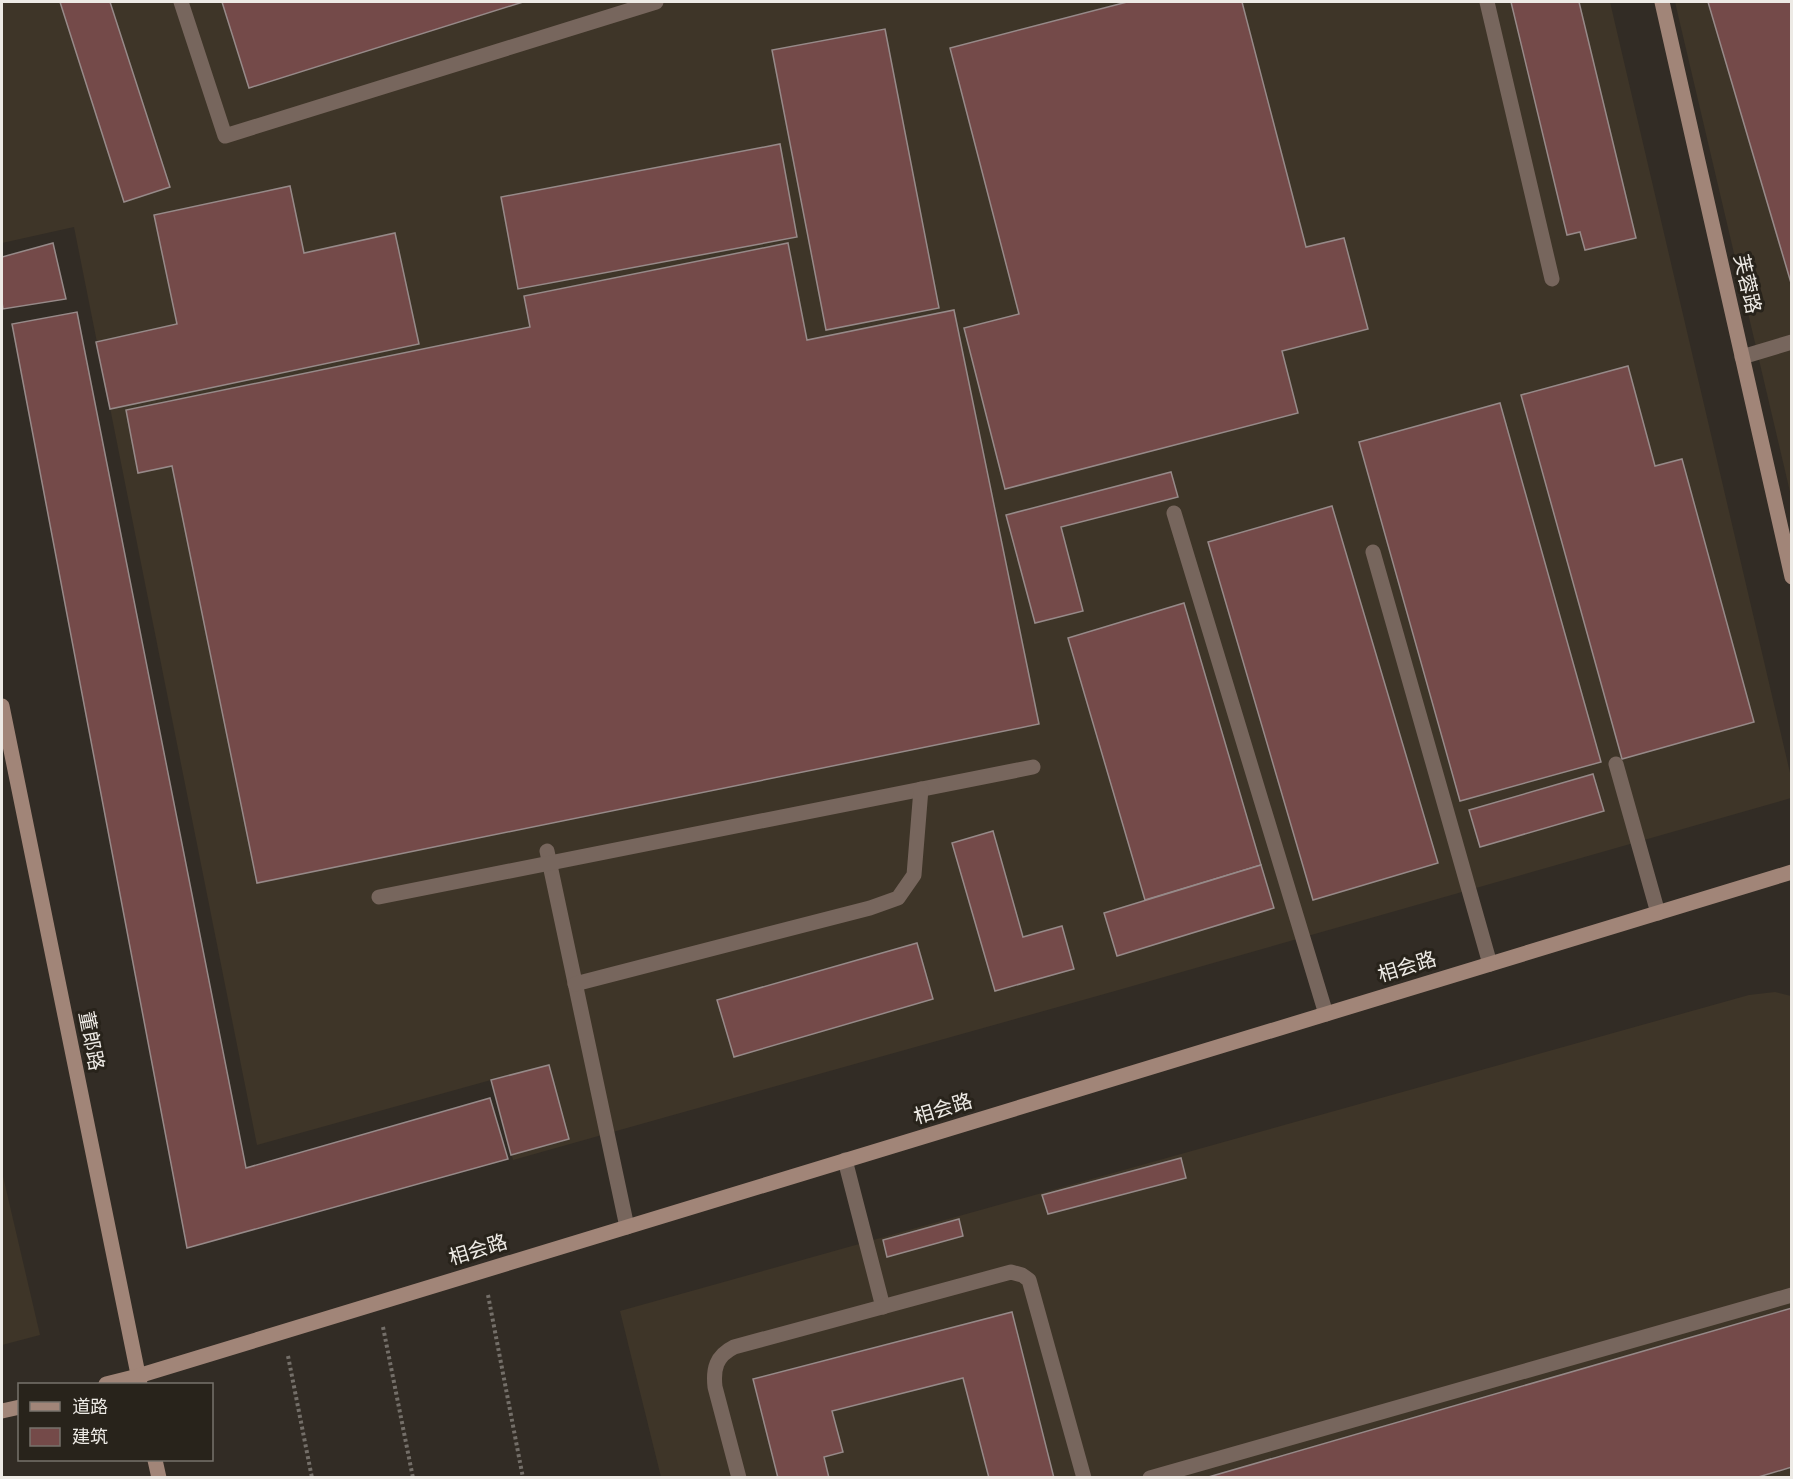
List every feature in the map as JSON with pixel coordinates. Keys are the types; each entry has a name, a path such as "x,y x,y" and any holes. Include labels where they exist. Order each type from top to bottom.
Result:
{"street":[{"name":"芙蓉路","path":"1662,2 1791,577"},
{"name":"董郎路","path":"2,706 139,1380"},
{"name":"相会路","path":"114,1383 139,1380 283,1331 1791,872"},
{"path":"2,1411 18,1407"},
{"path":"155,1461 159,1478"}],"lane":[{"path":"181,2 225,136 656,2"},
{"path":"1487,2 1552,279"},
{"path":"1742,357 1791,342"},
{"path":"1174,513 1326,1014"},
{"path":"1373,552 1490,964"},
{"path":"1616,764 1658,912"},
{"path":"379,897 548,857 1033,767"},
{"path":"575,984 859,911 898,898 914,874 921,789"},
{"path":"548,857 627,1227"},
{"path":"845,1160 883,1307"},
{"path":"739,1478 715,1387 714,1374 717,1361 726,1351 1011,1272 1029,1280 1084,1478"},
{"path":"1150,1478 1791,1295"}],"path":[{"path":"484,1270 523,1478"},
{"path":"379,1303 413,1478"},
{"path":"283,1331 312,1478"}],"shaded area":[{"path":"2,2 1610,2 1791,777 1791,798 513,1160 491,1080 257,1145 74,227 2,243"},
{"path":"1675,2 1791,2 1791,496"},
{"path":"1775,992 1791,996 1791,1477 661,1477 620,1311 1749,995"},
{"path":"2,1172 40,1335 2,1345"}],"building":[{"path":"60,2 110,2 170,187 124,202"},
{"path":"222,2 523,2 249,88"},
{"path":"1127,2 1242,2 1306,247 1344,238 1368,329 1282,351 1298,413 1005,489 964,328 1019,314 950,48"},
{"path":"1511,2 1579,2 1636,238 1585,250 1580,232 1567,235"},
{"path":"1708,2 1792,2 1792,283 1791,283"},
{"path":"885,29 939,308 826,330 772,50"},
{"path":"780,144 797,237 518,289 501,197"},
{"path":"290,186 304,253 395,233 419,344 110,409 96,342 177,324 154,215"},
{"path":"53,243 66,299 3,309 2,257"},
{"path":"788,243 807,340 954,310 1039,724 257,883 172,466 138,473 126,410 530,327 524,296"},
{"path":"77,312 246,1168 490,1098 508,1159 187,1248 12,324"},
{"path":"1628,366 1655,466 1682,459 1754,722 1622,759 1521,395"},
{"path":"1500,403 1601,762 1460,801 1359,442"},
{"path":"1171,472 1178,497 1061,527 1083,611 1035,623 1006,515"},
{"path":"1332,506 1438,863 1313,900 1208,542"},
{"path":"1184,603 1261,865 1145,900 1068,638"},
{"path":"1593,774 1604,811 1480,847 1469,810"},
{"path":"993,831 1023,937 1062,926 1074,969 995,991 952,843"},
{"path":"1261,865 1274,908 1117,956 1104,913"},
{"path":"917,943 933,999 734,1057 717,1000"},
{"path":"549,1065 569,1139 511,1155 491,1080"},
{"path":"1181,1158 1186,1178 1048,1214 1042,1195"},
{"path":"959,1219 963,1236 887,1257 883,1240"},
{"path":"1792,1308 1792,1467 1755,1478 1205,1478"},
{"path":"1012,1312 1054,1478 989,1478 963,1378 832,1411 843,1452 824,1457 829,1478 778,1478 753,1379"}]}
